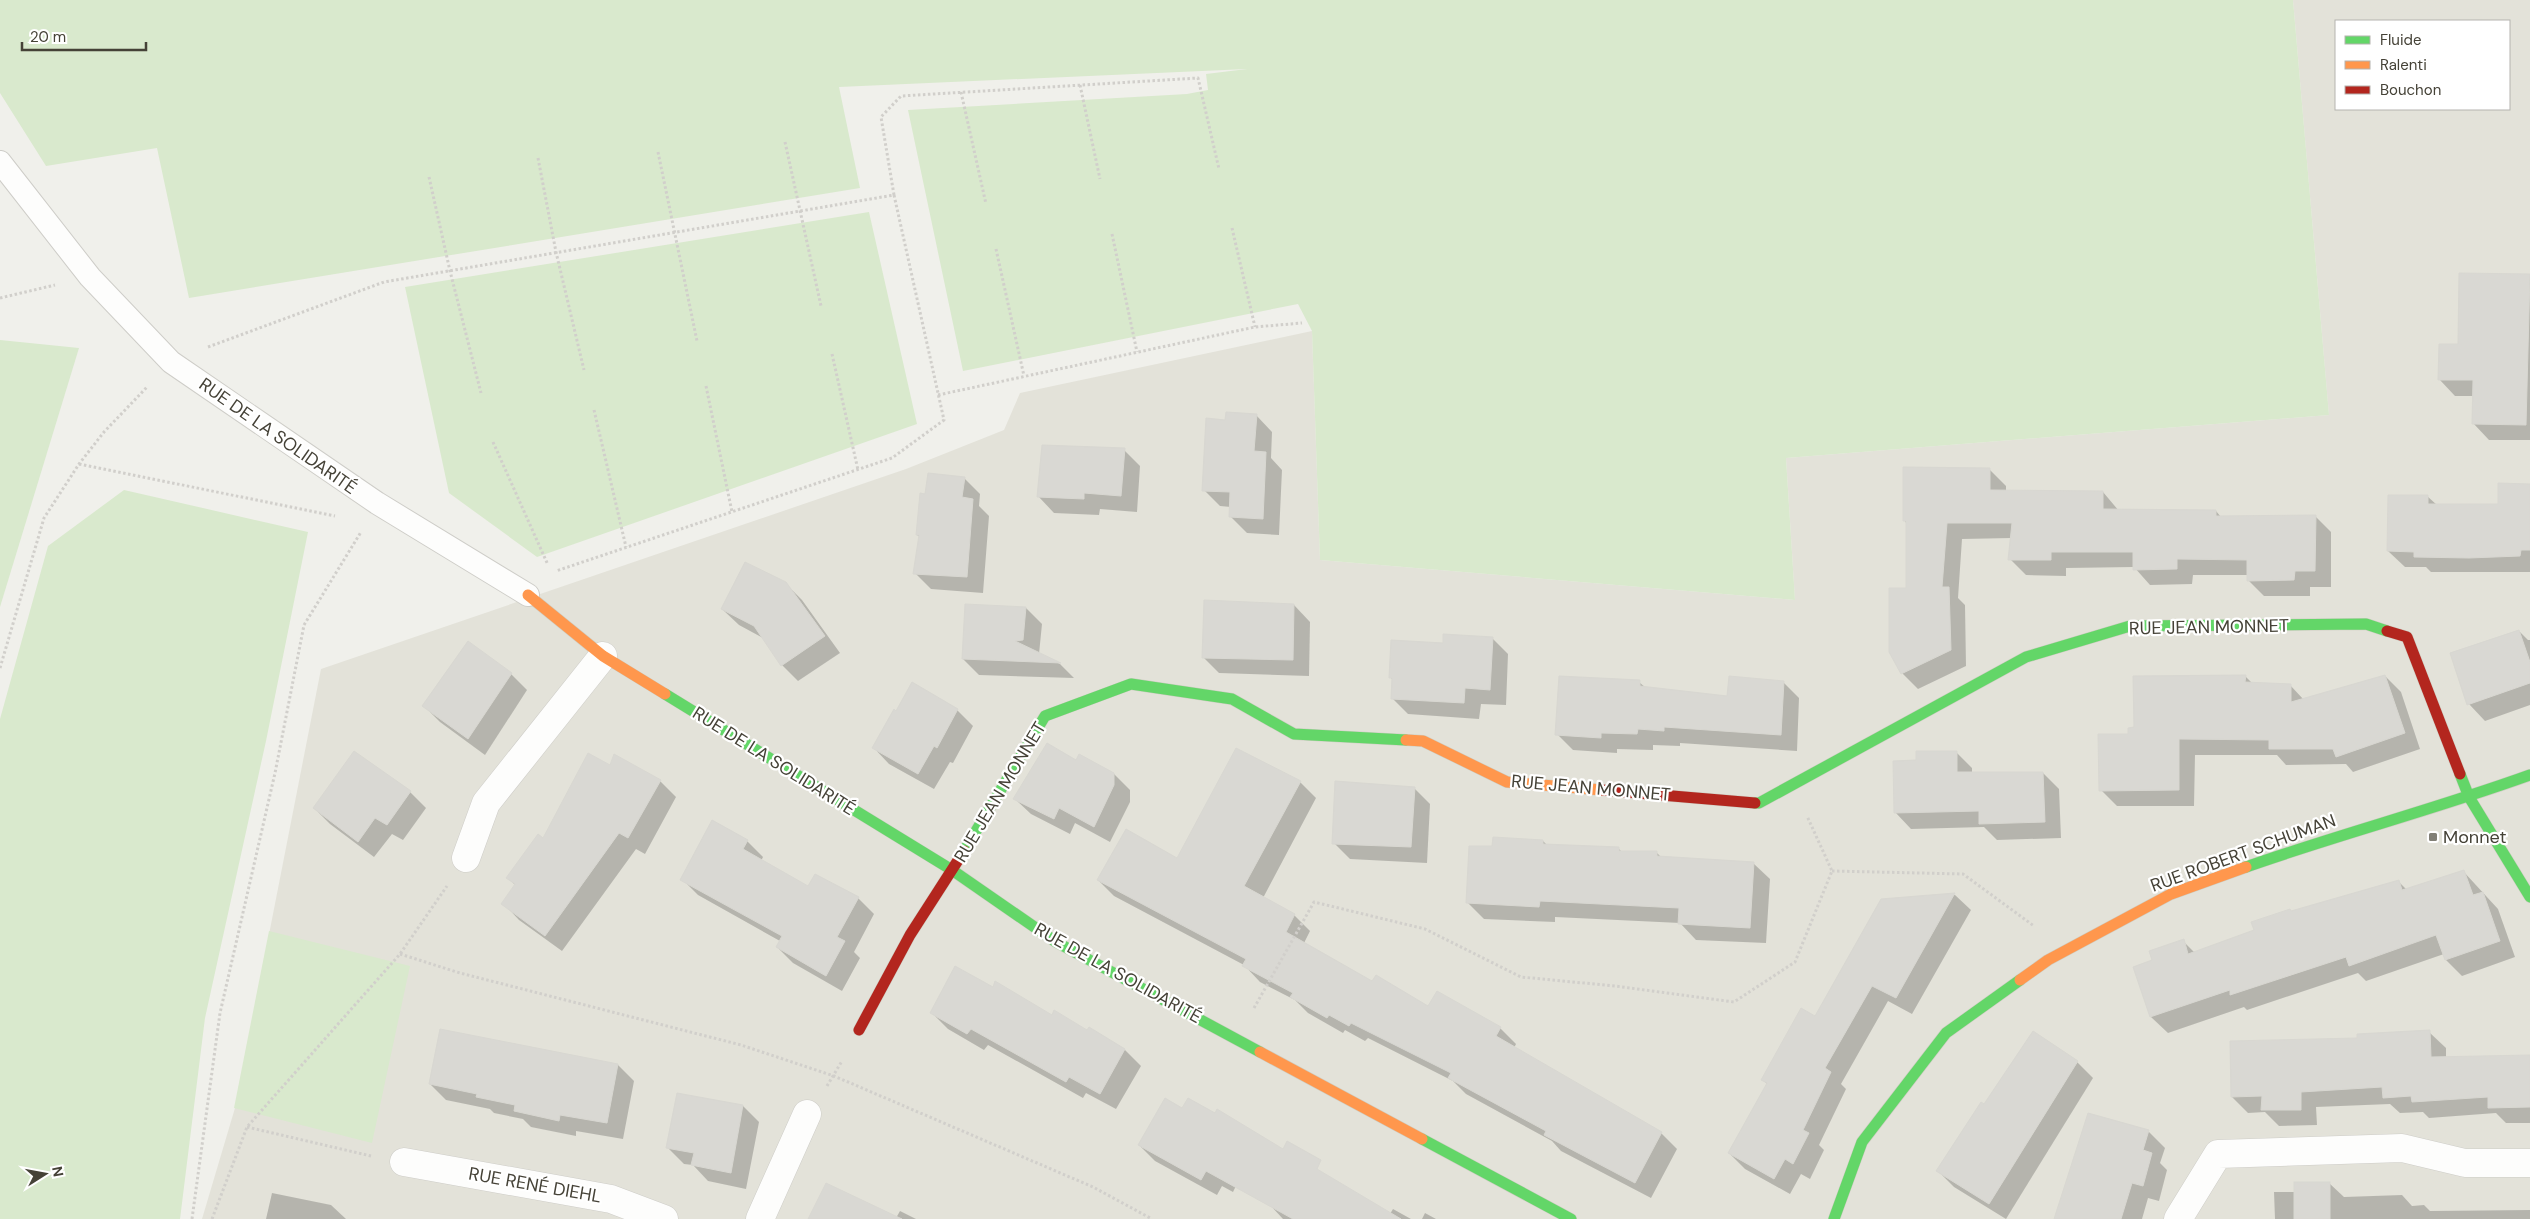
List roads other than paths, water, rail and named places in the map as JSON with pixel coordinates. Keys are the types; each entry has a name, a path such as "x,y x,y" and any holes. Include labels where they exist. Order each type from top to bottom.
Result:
{"street":[{"name":"RUE DE LA SOLIDARITÉ","path":"528,595 603,656 952,870 1056,942 1571,1219"},
{"name":"RUE JEAN MONNET","path":"859,1030 910,935 952,870 1045,716 1131,684 1232,699 1294,734 1423,741 1507,782 1759,803 2026,657 2130,626 2366,624 2407,637 2468,797"},
{"path":"466,858 486,803 603,656"},
{"name":"RUE ROBERT SCHUMAN","path":"1834,1219 1862,1142 1946,1033 2048,960 2171,894 2308,845 2468,797 2530,775"},
{"path":"2468,797 2530,897"},
{"path":"760,1219 806,1114"},
{"path":"2178,1219 2218,1154 2402,1148 2465,1163 2530,1163"},
{"name":"RUE RENÉ DIEHL","path":"404,1162 611,1199 664,1219"}],"lane":[{"name":"RUE DE LA SOLIDARITÉ","path":"0,162 90,277 171,362 372,513 528,595"}],"place":[{"name":"Monnet","path":"2433,837"}]}
